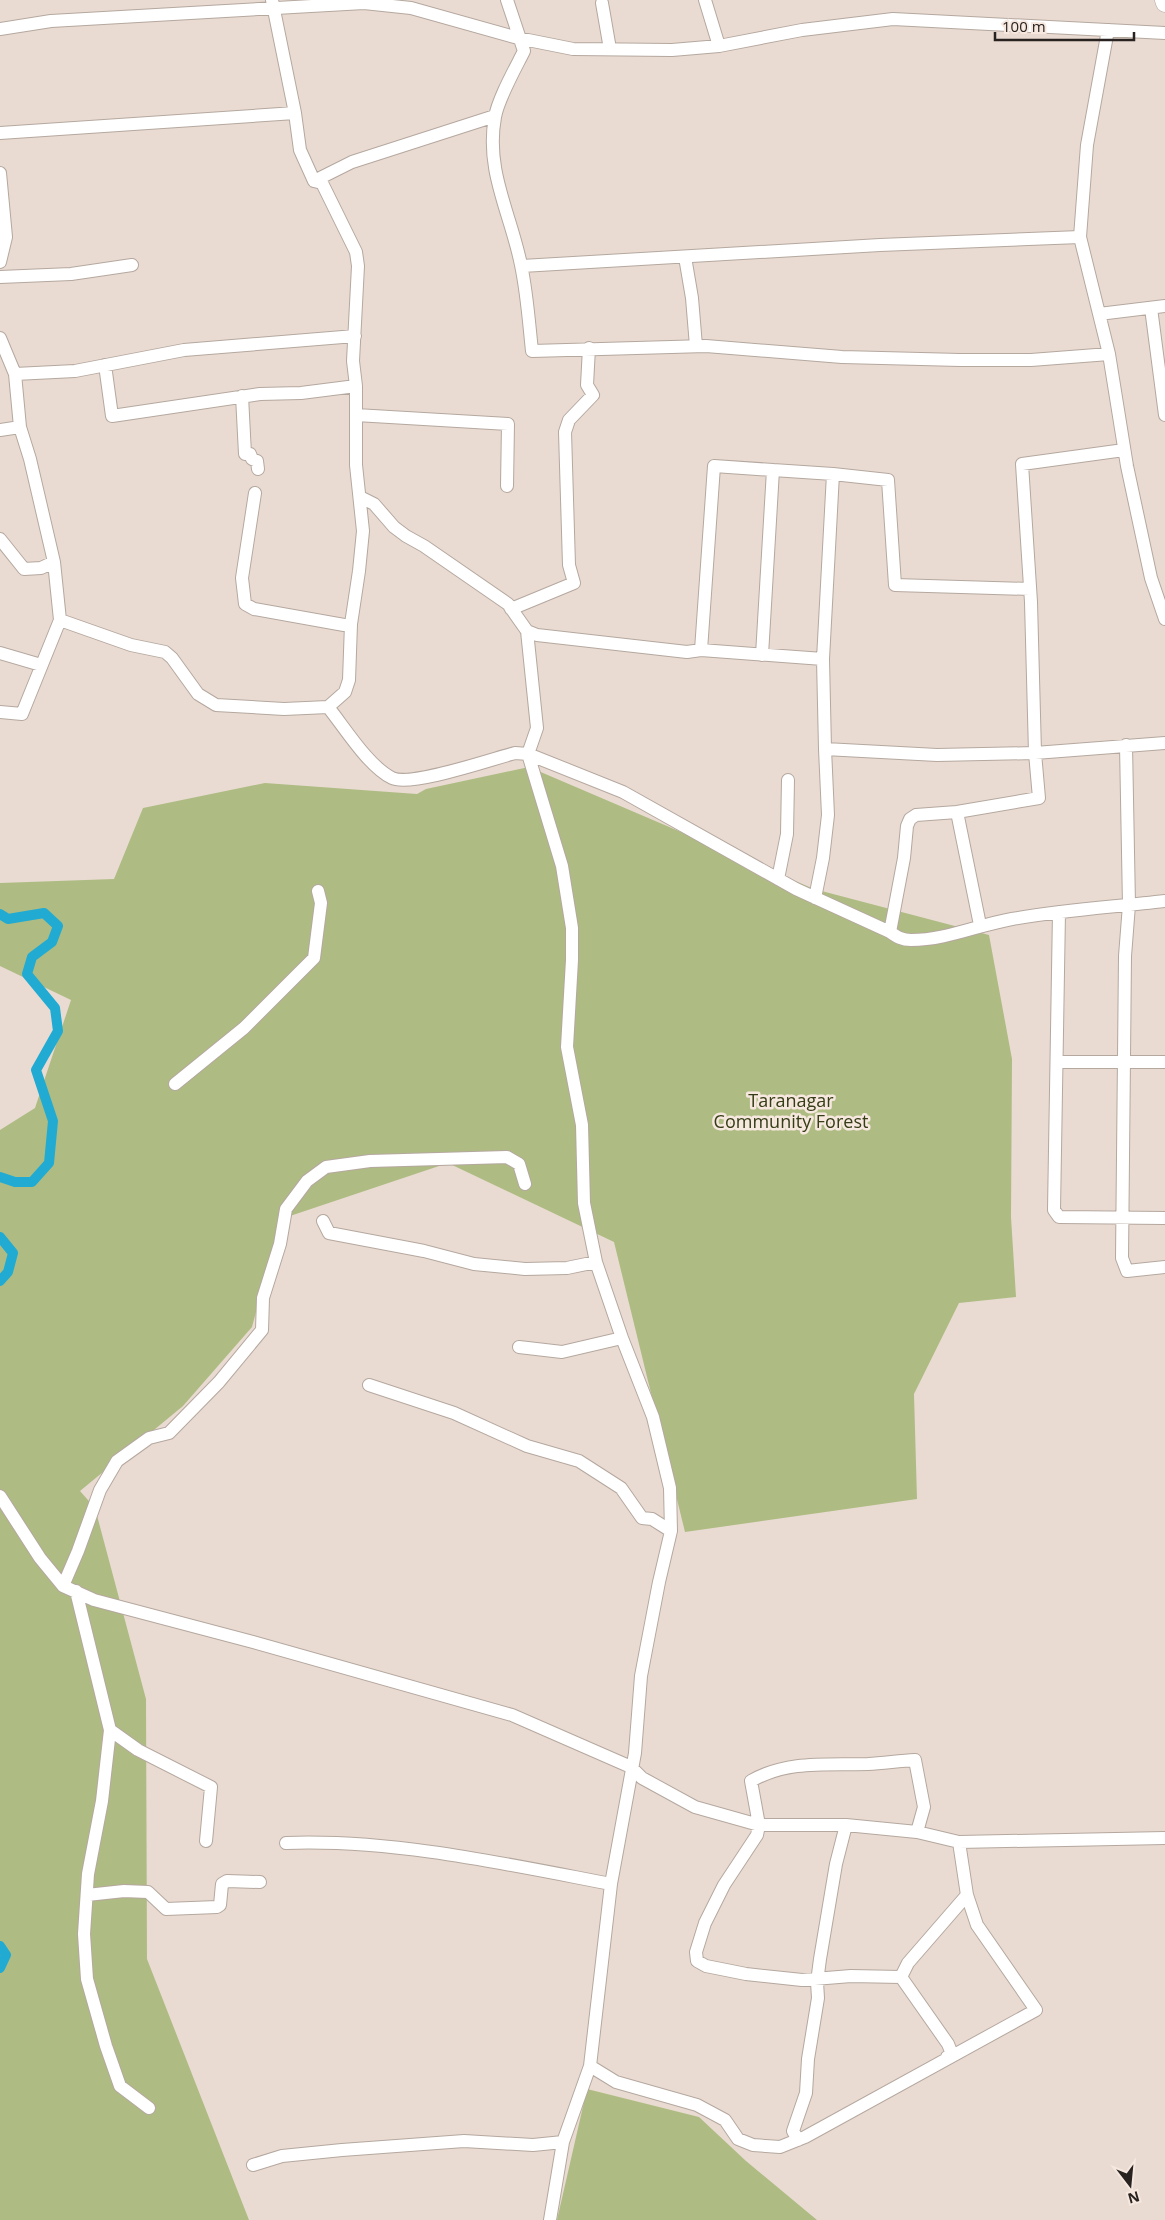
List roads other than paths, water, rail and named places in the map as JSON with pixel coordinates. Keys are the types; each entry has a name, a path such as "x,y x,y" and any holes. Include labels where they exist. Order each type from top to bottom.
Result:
{"street":[{"path":"507,0 518,38 524,51 495,116 492,148 496,182 512,222 522,266 532,351 696,346 842,357 960,360 1031,360 1109,354"},
{"path":"705,0 719,46"},
{"path":"0,29 51,22 272,4 364,3 411,8 518,38 573,49 672,50 719,46 802,30 893,19 1165,33"},
{"path":"602,3 610,49"},
{"path":"272,4 295,113 300,150 314,181"},
{"path":"1108,30 1087,145 1080,237 1109,354 1124,450 1151,578 1165,620"},
{"path":"0,133 295,113"},
{"path":"314,181 352,162 495,116"},
{"path":"0,173 6,237 0,262"},
{"path":"60,620 131,645 165,652 172,658 198,694 216,704 284,709 328,707 345,692 348,680 352,624 360,571 363,531 356,466 356,386 353,361 358,266 356,252 322,183 314,181"},
{"path":"522,266 880,245 1080,237"},
{"path":"685,256 692,298 696,346"},
{"path":"0,277 71,274 132,266"},
{"path":"1099,314 1165,306"},
{"path":"1151,308 1165,415"},
{"path":"14,374 75,372 184,350 354,336"},
{"path":"0,338 14,374 20,427 30,459 54,562 60,620 22,714 0,712"},
{"path":"512,609 574,584 569,565 565,432 569,420 593,395 588,385 589,348"},
{"path":"105,366 112,416 242,396 301,393 356,386"},
{"path":"242,396 245,454 250,454 252,459 258,461 258,469"},
{"path":"356,415 508,424 507,486"},
{"path":"0,430 20,427"},
{"path":"890,932 904,858 906,826 910,819 916,815 957,812 1039,798 1035,753 1030,589 1022,464 1124,450"},
{"path":"701,650 714,466 833,474 888,480 895,585 1030,589"},
{"path":"762,655 773,470"},
{"path":"815,898 824,858 828,815 823,659 833,474"},
{"path":"255,493 242,578 245,604 254,608 344,625 352,624"},
{"path":"360,497 374,504 394,527 501,600 512,609 527,631 537,728 528,754 562,866 572,928 567,1047 582,1125 584,1203 596,1262 622,1338 653,1417 670,1488 671,1530 641,1676 635,1753 611,1884 590,2066 563,2142 550,2220"},
{"path":"0,539 24,569 41,568 54,562"},
{"path":"527,631 538,636 678,651 701,650 823,659"},
{"path":"0,653 41,665"},
{"path":"328,707 378,769 394,779 414,780 515,753 528,754 623,792 778,879 890,932 900,939 911,940 950,936 980,925 1060,912 1165,901"},
{"path":"825,750 937,754 1035,753 1165,743"},
{"path":"1126,745 1129,905 1125,956 1122,1258 1127,1271 1165,1267"},
{"path":"778,879 787,834 788,780"},
{"path":"957,812 980,925"},
{"path":"175,1084 244,1028 314,958 321,903 318,891"},
{"path":"1060,912 1054,1210 1059,1217 1165,1218"},
{"path":"1058,1062 1165,1062"},
{"path":"63,1586 100,1490 117,1461 149,1438 169,1433 218,1382 262,1330 263,1298 280,1244 286,1209 307,1181 326,1167 370,1161 507,1158 519,1164 525,1184"},
{"path":"323,1221 329,1233 424,1251 474,1264 525,1269 567,1268 596,1262"},
{"path":"518,1347 562,1352 622,1338"},
{"path":"369,1385 454,1413 527,1446 580,1461 621,1488 642,1518 652,1519 671,1530"},
{"path":"0,1496 40,1558 63,1586 94,1600 254,1642 512,1715 631,1767 642,1778 695,1807 759,1825 846,1825 917,1832 959,1842 1165,1838"},
{"path":"76,1591 110,1730 102,1801 88,1874 84,1934 88,1979 106,2046 120,2086 149,2108"},
{"path":"110,1730 138,1750 211,1787 206,1841"},
{"path":"901,1977 802,1980 706,1966 697,1961 696,1952 705,1923 724,1885 757,1835 759,1825 751,1781 764,1774 805,1764 869,1764 915,1760 924,1807 917,1832"},
{"path":"798,2140 793,2131 806,2093 808,2059 836,1864 846,1825"},
{"path":"286,1843 328,1842 453,1855 611,1884"},
{"path":"590,2066 616,2082 697,2105 725,2120 738,2139 753,2145 780,2147 798,2140 1036,2010 977,1924 967,1895 959,1842"},
{"path":"87,1895 124,1891 148,1892 166,1908 217,1907 220,1905 222,1884 227,1881 260,1882"},
{"path":"901,1977 908,1962 967,1895"},
{"path":"901,1977 948,2044 952,2054 947,2057"},
{"path":"253,2164 282,2156 464,2141 533,2145 563,2142"}],"waterway":[{"path":"0,914 8,919 44,913 58,926 52,942 32,957 27,974 55,1008 58,1031 36,1070 53,1121 49,1163 32,1182 15,1182 0,1177"},
{"path":"0,1237 13,1253 8,1272 0,1281"},
{"path":"0,1946 6,1955 0,1968"}],"park label":[{"name":"Taranagar Community Forest","path":"791,1111"}]}
